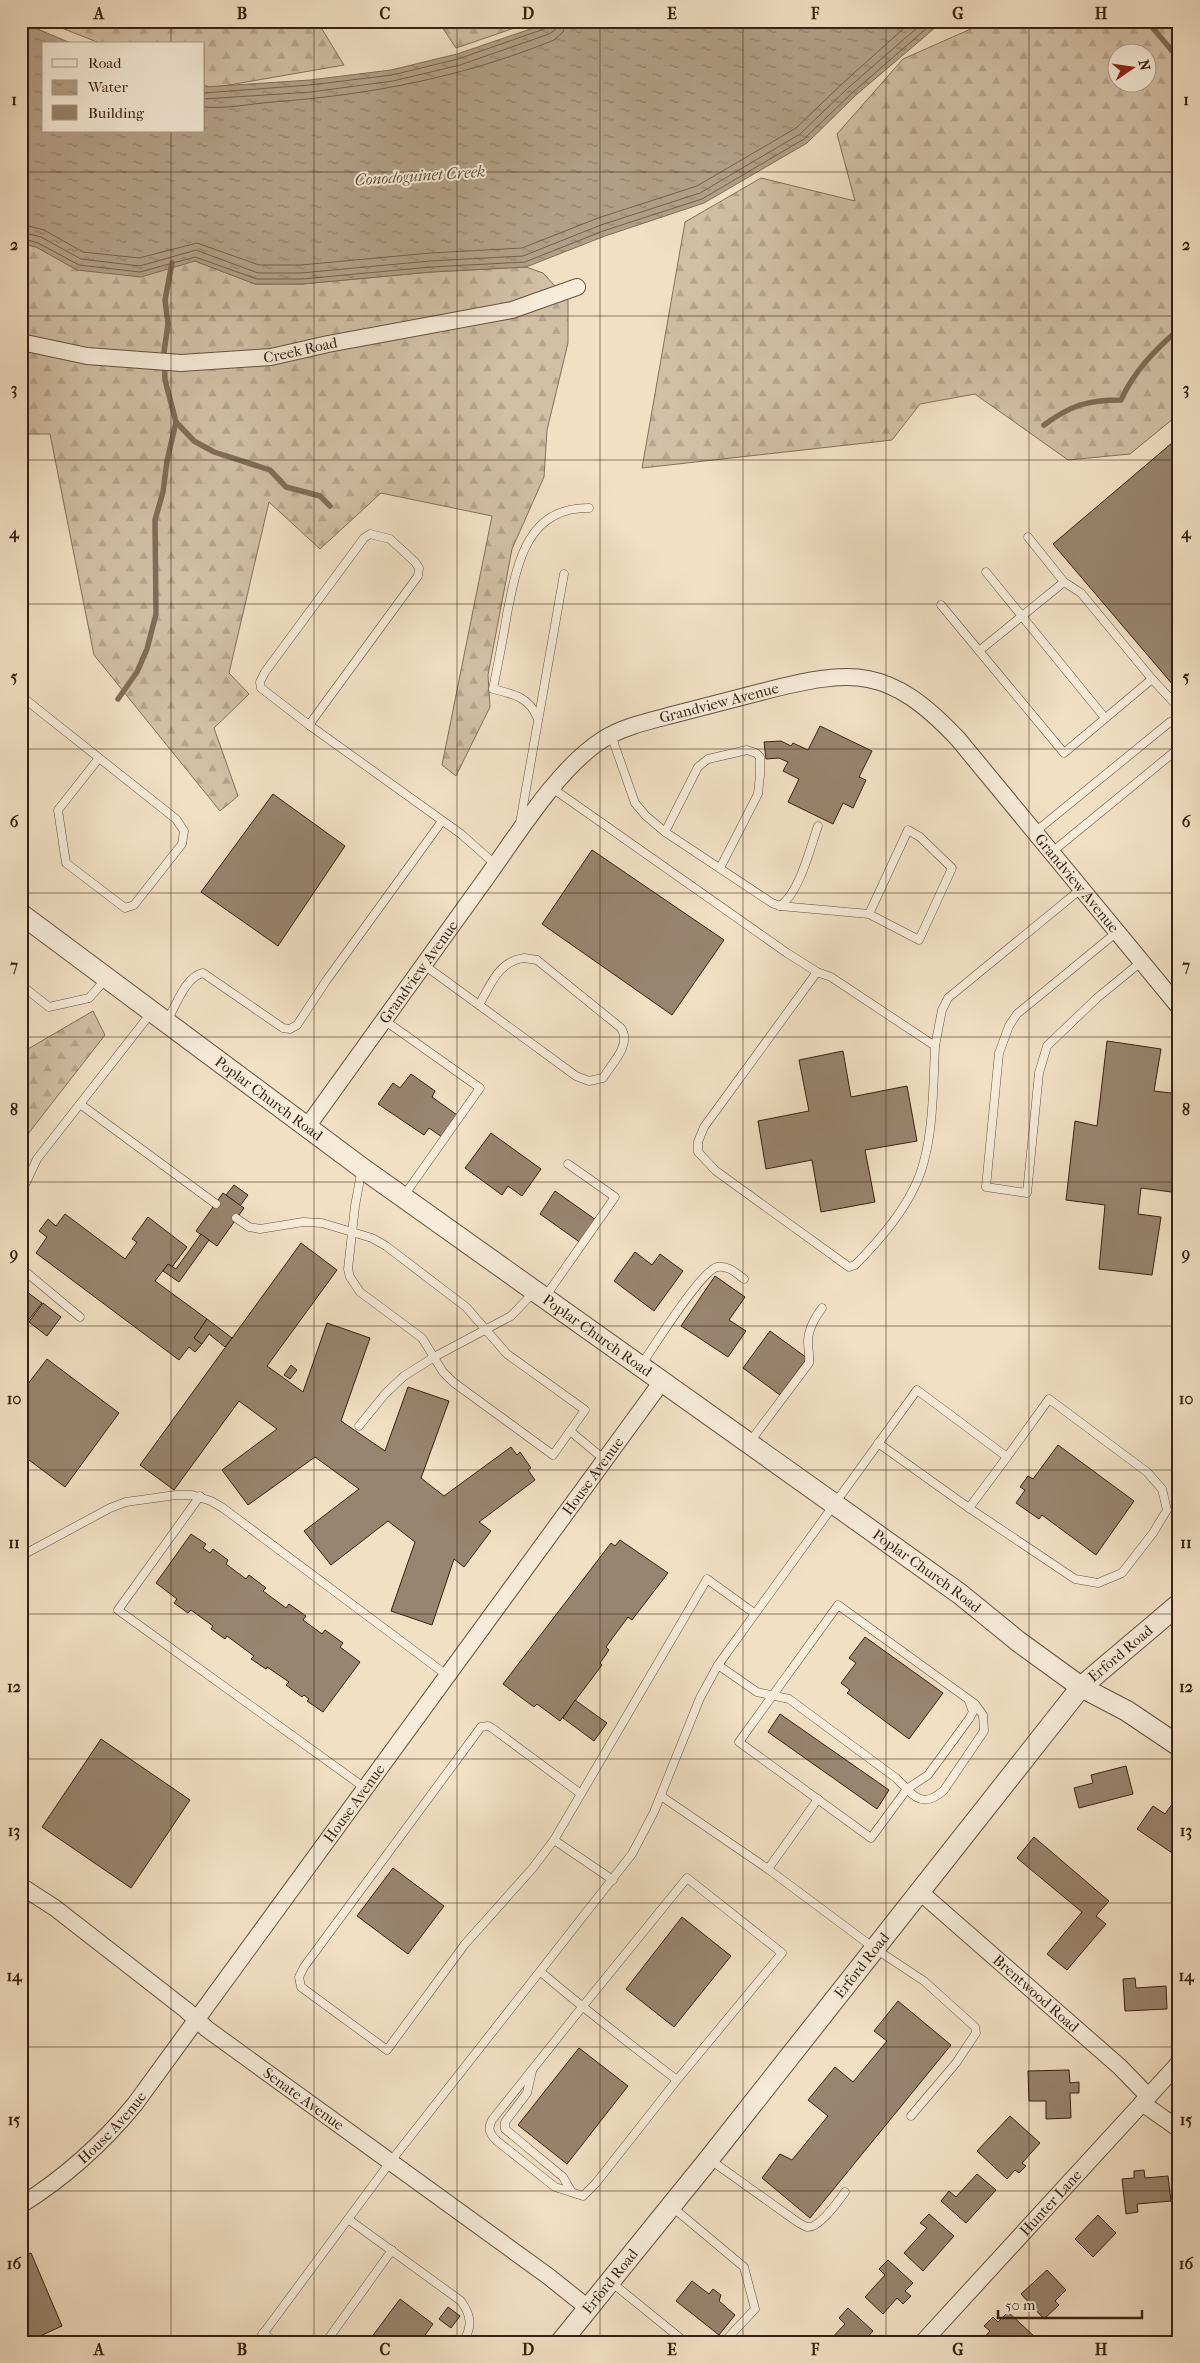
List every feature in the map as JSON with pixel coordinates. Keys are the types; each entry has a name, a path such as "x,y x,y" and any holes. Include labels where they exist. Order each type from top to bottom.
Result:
{"street":[{"name":"Creek Road","path":"21,342 87,356 158,362 181,363 271,357 328,344 512,310 576,287"},
{"name":"Grandview Avenue","path":"307,1127 552,788 582,754 611,735 646,722 796,683 848,676 870,679 896,687 934,714 958,739 1179,1008"},
{"name":"Poplar Church Road","path":"21,914 362,1168 642,1365 960,1594 1019,1642 1081,1687 1127,1710 1179,1746"},
{"name":"House Avenue","path":"21,2205 37,2195 114,2129 135,2104 663,1380"},
{"name":"Erford Road","path":"561,2342 709,2159 1081,1687 1179,1604"},
{"name":"Senate Avenue","path":"21,1886 54,1908 196,2020 548,2276 588,2308"},
{"name":"Brentwood Road","path":"920,1892 1120,2067 1145,2100 1179,2129"},
{"name":"Hunter Lane","path":"923,2342 1179,2063"}],"lane":[{"path":"537,717 534,708 526,700 493,689 516,569 532,535 543,522 559,513 574,508 589,508"},
{"path":"308,725 418,576 419,568 416,562 384,536 370,534 364,538 265,672 260,682 260,688 308,725 442,820 496,865"},
{"path":"1028,537 1064,582 1081,593 1152,680 1179,708"},
{"path":"986,572 1105,718"},
{"path":"518,835 537,717 564,574"},
{"path":"979,651 1064,582"},
{"path":"941,605 1064,753 1152,680"},
{"path":"21,696 176,818 184,831 182,844 134,905 125,908 66,864 58,810 99,758"},
{"path":"1035,832 1170,722 1179,722"},
{"path":"611,735 635,803 646,816 665,832 772,903 780,906 868,914 919,940 952,868 920,837 908,830 868,914"},
{"path":"1052,852 1179,748"},
{"path":"665,832 698,767 708,759 747,750 756,753 760,757 758,794 720,868"},
{"path":"552,788 787,953 816,972 831,977 935,1046"},
{"path":"21,1193 38,1159 80,1104 160,1017 196,974 203,973 283,1028 290,1029 297,1025 326,981 442,820"},
{"path":"780,906 787,901 802,872 818,826"},
{"path":"816,972 704,1127 698,1142 698,1152 716,1171 849,1267 855,1265 881,1238 915,1187 924,1163 929,1128 935,1046 942,1010 948,998 1081,889"},
{"path":"1117,932 1017,1014 1009,1026 999,1052 986,1187 1027,1193 1039,1073 1047,1046 1097,998 1141,962"},
{"path":"424,965 576,1076 589,1081 603,1078 626,1040 621,1028 537,960 513,959 505,964 479,1005"},
{"path":"21,985 49,1007 89,998 108,977"},
{"path":"384,1020 480,1088 403,1197"},
{"path":"80,1104 216,1204"},
{"path":"359,1426 394,1384 436,1356 511,1316 540,1294 615,1197 568,1164"},
{"path":"236,1218 249,1227 260,1229 313,1222 353,1231 386,1246 466,1307 507,1354 585,1410 553,1455 452,1382 443,1372 436,1356 422,1338 353,1285 348,1269 353,1231 358,1178 362,1168"},
{"path":"642,1365 698,1284 711,1270 718,1267 728,1268 744,1279"},
{"path":"21,1268 25,1274 80,1317"},
{"path":"749,1443 785,1398 809,1363 808,1342 812,1324 822,1308"},
{"path":"257,2342 391,2161 632,1854 661,1796 697,1706 718,1665 917,1390 1006,1456"},
{"path":"878,1443 969,1508 1075,1579 1098,1582 1122,1573 1153,1533 1167,1510 1162,1489 1146,1472 1049,1399 969,1508"},
{"path":"570,1431 606,1460"},
{"path":"21,1556 117,1505 176,1495 200,1496 223,1508 448,1676"},
{"path":"200,1496 118,1610 365,1788"},
{"path":"581,1794 492,1728 481,1726 304,1967 299,1977 301,1987 387,2050 465,1944 532,1870 554,1840 707,1580 754,1613"},
{"path":"718,1665 757,1692 772,1696 789,1699 896,1778 907,1789 914,1798 922,1800 941,1793 984,1731 983,1715 967,1698 838,1604 832,1614 772,1696 739,1742 871,1838 907,1789 928,1775 969,1720 972,1708 967,1698"},
{"path":"661,1796 768,1868 874,1948 924,1981 975,2027 976,2033 956,2062 911,2116"},
{"path":"768,1868 818,1799"},
{"path":"554,1840 613,1880"},
{"path":"687,1878 782,1953 677,2080 596,2183 585,2196 579,2196 571,2191 555,2187 497,2141 489,2130 492,2120 583,2006 687,1878"},
{"path":"541,1972 677,2080"},
{"path":"532,2070 528,2094 505,2122 505,2129 563,2177 571,2191"},
{"path":"709,2159 807,2227 813,2226 828,2213 845,2192"},
{"path":"671,2206 744,2267 755,2309 724,2342"},
{"path":"348,2219 461,2301 469,2312 471,2325 462,2342"},
{"path":"326,2342 392,2250"},
{"path":"610,2281 685,2342"},
{"path":"263,2333 275,2342"}],"green space":[{"path":"44,21 317,21 344,65 212,88 205,85 205,42 97,42"},
{"path":"438,21 535,21 456,48"},
{"path":"978,21 1179,21 1179,414 1130,454 1068,460 975,394 920,404 892,440 642,468 685,222 761,178 855,201 837,134 903,59 973,28"},
{"path":"21,243 36,247 195,261 255,284 302,284 431,272 526,267 543,273 568,300 568,343 547,430 544,477 512,549 488,675 490,707 456,776 442,765 492,516 381,493 320,549 269,502 229,673 249,694 214,728 238,796 220,811 94,655 50,434 21,434"},
{"path":"93,1011 105,1035 21,1143 21,1053"}],"water":[{"name":"Conodoguinet Creek","path":"554,21 943,21 856,95 807,143 704,203 605,236 526,267 431,272 302,284 255,284 195,261 141,277 77,270 36,247 21,243 21,22 68,42 42,42 42,132 205,132 205,87 310,80 391,70 457,54"}],"building":[{"path":"1179,437 1179,692 1053,544"},
{"path":"820,726 872,751 859,777 866,780 853,808 843,803 833,824 788,802 799,779 783,771 788,762 779,758 766,759 764,742 781,741 791,746 793,743 808,750"},
{"path":"273,794 345,846 278,946 201,892"},
{"path":"592,850 724,940 672,1015 542,924"},
{"path":"1107,1041 1161,1049 1154,1091 1179,1094 1179,1193 1141,1188 1138,1214 1161,1217 1152,1275 1099,1269 1105,1205 1066,1200 1075,1121 1097,1126"},
{"path":"843,1051 851,1097 907,1086 917,1141 865,1150 875,1202 821,1212 812,1160 766,1169 758,1121 809,1111 799,1060"},
{"path":"411,1074 435,1091 432,1097 457,1115 442,1137 429,1128 424,1135 378,1104 393,1083 400,1088"},
{"path":"491,1133 541,1169 522,1196 508,1186 502,1195 465,1168"},
{"path":"234,1185 248,1195 240,1206 226,1195"},
{"path":"555,1191 596,1220 581,1243 540,1214"},
{"path":"223,1193 244,1208 217,1246 196,1231"},
{"path":"65,1214 125,1259 137,1242 132,1239 148,1217 187,1247 172,1267 168,1264 155,1281 207,1319 194,1338 202,1344 195,1352 189,1347 179,1360 36,1253 47,1237 39,1231 48,1219 56,1226"},
{"path":"201,1234 209,1240 179,1282 163,1271 168,1264 176,1269"},
{"path":"301,1243 337,1270 267,1366 303,1392 327,1323 370,1338 341,1421 385,1451 408,1387 449,1401 421,1478 444,1496 511,1447 517,1455 520,1452 531,1468 528,1470 535,1480 479,1522 491,1531 464,1567 454,1559 432,1625 391,1611 415,1542 388,1521 331,1565 304,1531 359,1489 315,1457 248,1505 222,1470 277,1429 239,1401 174,1490 140,1465"},
{"path":"635,1252 652,1265 660,1254 683,1271 654,1311 614,1281"},
{"path":"715,1276 745,1297 729,1320 746,1331 728,1357 681,1326"},
{"path":"23,1289 42,1303 27,1322 21,1317"},
{"path":"43,1303 61,1317 47,1336 29,1322"},
{"path":"207,1319 232,1338 225,1347 209,1334 202,1344 194,1338"},
{"path":"770,1331 807,1358 780,1395 743,1368"},
{"path":"47,1359 119,1413 65,1487 21,1454 21,1393"},
{"path":"291,1365 297,1370 290,1379 284,1375"},
{"path":"1058,1445 1134,1501 1096,1555 1042,1515 1039,1519 1016,1503 1025,1490 1020,1487 1028,1476 1033,1479"},
{"path":"191,1534 206,1544 203,1548 210,1553 213,1549 228,1560 226,1564 246,1579 249,1575 266,1588 263,1591 286,1608 289,1604 306,1616 303,1620 322,1634 325,1630 343,1643 340,1647 360,1662 323,1712 307,1701 309,1699 304,1695 302,1697 286,1685 289,1682 251,1659 254,1656 227,1636 225,1639 211,1629 213,1626 191,1610 188,1613 174,1603 177,1599 156,1583"},
{"path":"620,1540 668,1573 632,1620 628,1617 606,1647 609,1650 600,1663 602,1665 560,1721 537,1704 534,1707 503,1684 611,1543 615,1546"},
{"path":"865,1637 943,1693 909,1739 847,1693 850,1690 841,1683 856,1663 849,1658"},
{"path":"575,1700 607,1723 594,1741 563,1718"},
{"path":"780,1714 889,1790 877,1809 768,1732"},
{"path":"101,1739 190,1800 131,1888 42,1827"},
{"path":"1126,1766 1133,1794 1079,1808 1074,1788 1093,1783 1091,1775"},
{"path":"1173,1803 1179,1807 1178,1857 1137,1829 1153,1806 1165,1814"},
{"path":"1034,1837 1109,1901 1096,1916 1106,1924 1067,1970 1047,1954 1082,1912 1017,1858"},
{"path":"393,1868 444,1906 408,1954 357,1916"},
{"path":"682,1917 731,1956 674,2027 626,1989"},
{"path":"1135,1978 1136,1988 1166,1986 1167,2009 1125,2011 1123,1979"},
{"path":"898,2001 951,2045 810,2218 762,2178 780,2154 792,2160 828,2116 808,2100 835,2067 853,2082 887,2041 874,2031"},
{"path":"579,2048 628,2086 567,2164 518,2125"},
{"path":"1069,2070 1070,2083 1079,2082 1079,2093 1070,2093 1071,2118 1046,2119 1046,2101 1029,2101 1028,2071"},
{"path":"1010,2116 1040,2143 1022,2163 1026,2166 1019,2173 1015,2170 1007,2179 977,2151"},
{"path":"1144,2170 1145,2178 1168,2176 1171,2201 1137,2204 1138,2212 1126,2214 1122,2179 1134,2178 1134,2171"},
{"path":"977,2174 996,2190 966,2223 941,2201 949,2191 956,2197"},
{"path":"929,2214 954,2236 923,2271 904,2253 927,2228 920,2223"},
{"path":"1098,2215 1116,2233 1093,2257 1075,2239"},
{"path":"31,2253 62,2326 27,2342 21,2342 21,2257"},
{"path":"888,2260 913,2283 905,2291 911,2296 903,2304 897,2298 883,2314 865,2297 885,2275 879,2269"},
{"path":"1047,2270 1066,2290 1055,2301 1059,2305 1044,2319 1021,2294"},
{"path":"692,2281 709,2294 713,2289 721,2295 719,2301 735,2315 719,2335 676,2301"},
{"path":"400,2299 433,2324 420,2342 368,2342"},
{"path":"448,2307 460,2316 451,2328 439,2319"},
{"path":"848,2308 873,2331 863,2342 828,2342 845,2324 839,2318"},
{"path":"1008,2312 1035,2337 1031,2342 980,2342 990,2331 984,2326 993,2317 998,2322"}],"waterway":[{"path":"1147,21 1179,59"},
{"path":"118,699 137,672 147,649 156,614 155,520 163,492 167,461 176,422 165,380 164,352 168,324 165,300 172,263"},
{"path":"1044,425 1080,405 1099,401 1121,400 1126,389 1146,362 1179,329"},
{"path":"176,422 194,441 214,452 270,470 286,487 320,496 330,506"}]}
